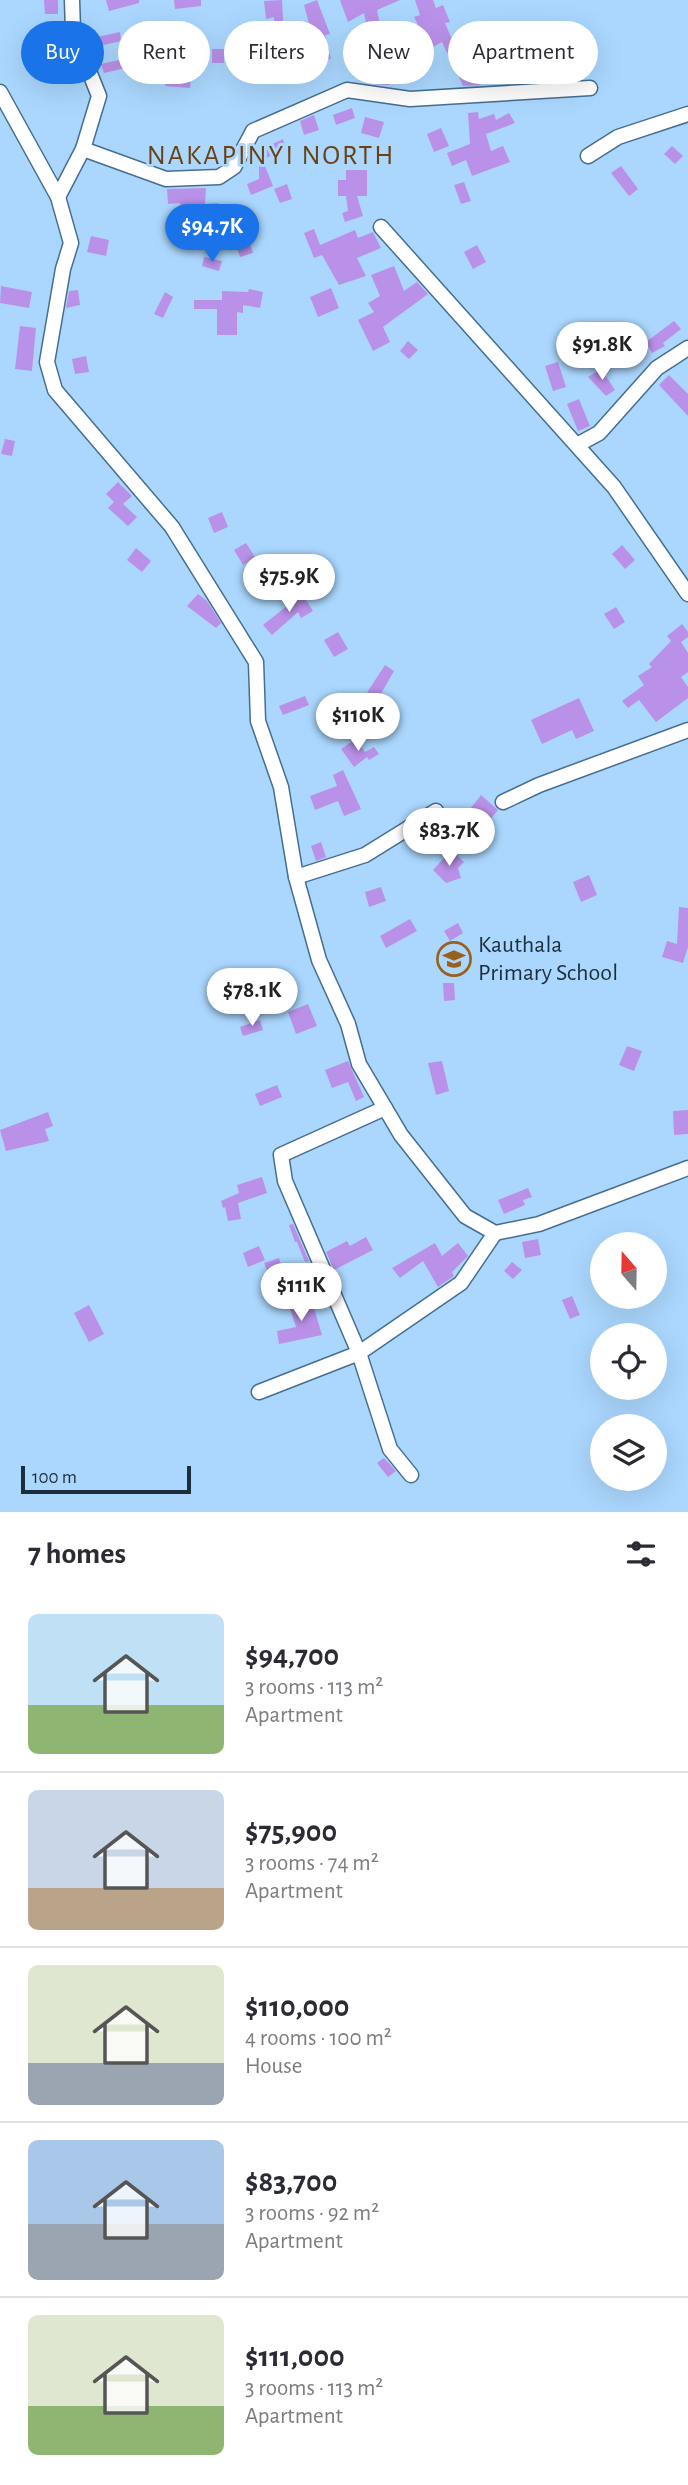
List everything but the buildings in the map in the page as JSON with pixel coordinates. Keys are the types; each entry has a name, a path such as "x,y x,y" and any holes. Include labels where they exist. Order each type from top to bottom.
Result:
{"street":[{"path":"58,197 82,149 99,96 73,31 72,0"},
{"path":"82,149 166,179 219,177 234,167 253,131 347,90 410,99 590,88"},
{"path":"0,92 58,197 71,243 63,269 47,362 55,390 172,527 256,662 258,721 281,787 296,877 319,960 348,1024 359,1064 401,1135 465,1216 495,1233 539,1224 688,1168"},
{"path":"587,156 618,137 668,120 685,120"},
{"path":"381,227 614,487 688,594"},
{"path":"577,445 599,433 657,368 688,348"},
{"path":"503,802 539,785 688,730"},
{"path":"296,877 365,855 436,811"},
{"path":"386,1108 281,1155 285,1181 359,1353 390,1449 411,1475"},
{"path":"259,1392 359,1353 461,1283 495,1233"}],"place":[{"name":"Kauthala Primary School","path":"454,959"}],"district":[{"name":"NAKAPINYI NORTH","path":"271,156"}]}
